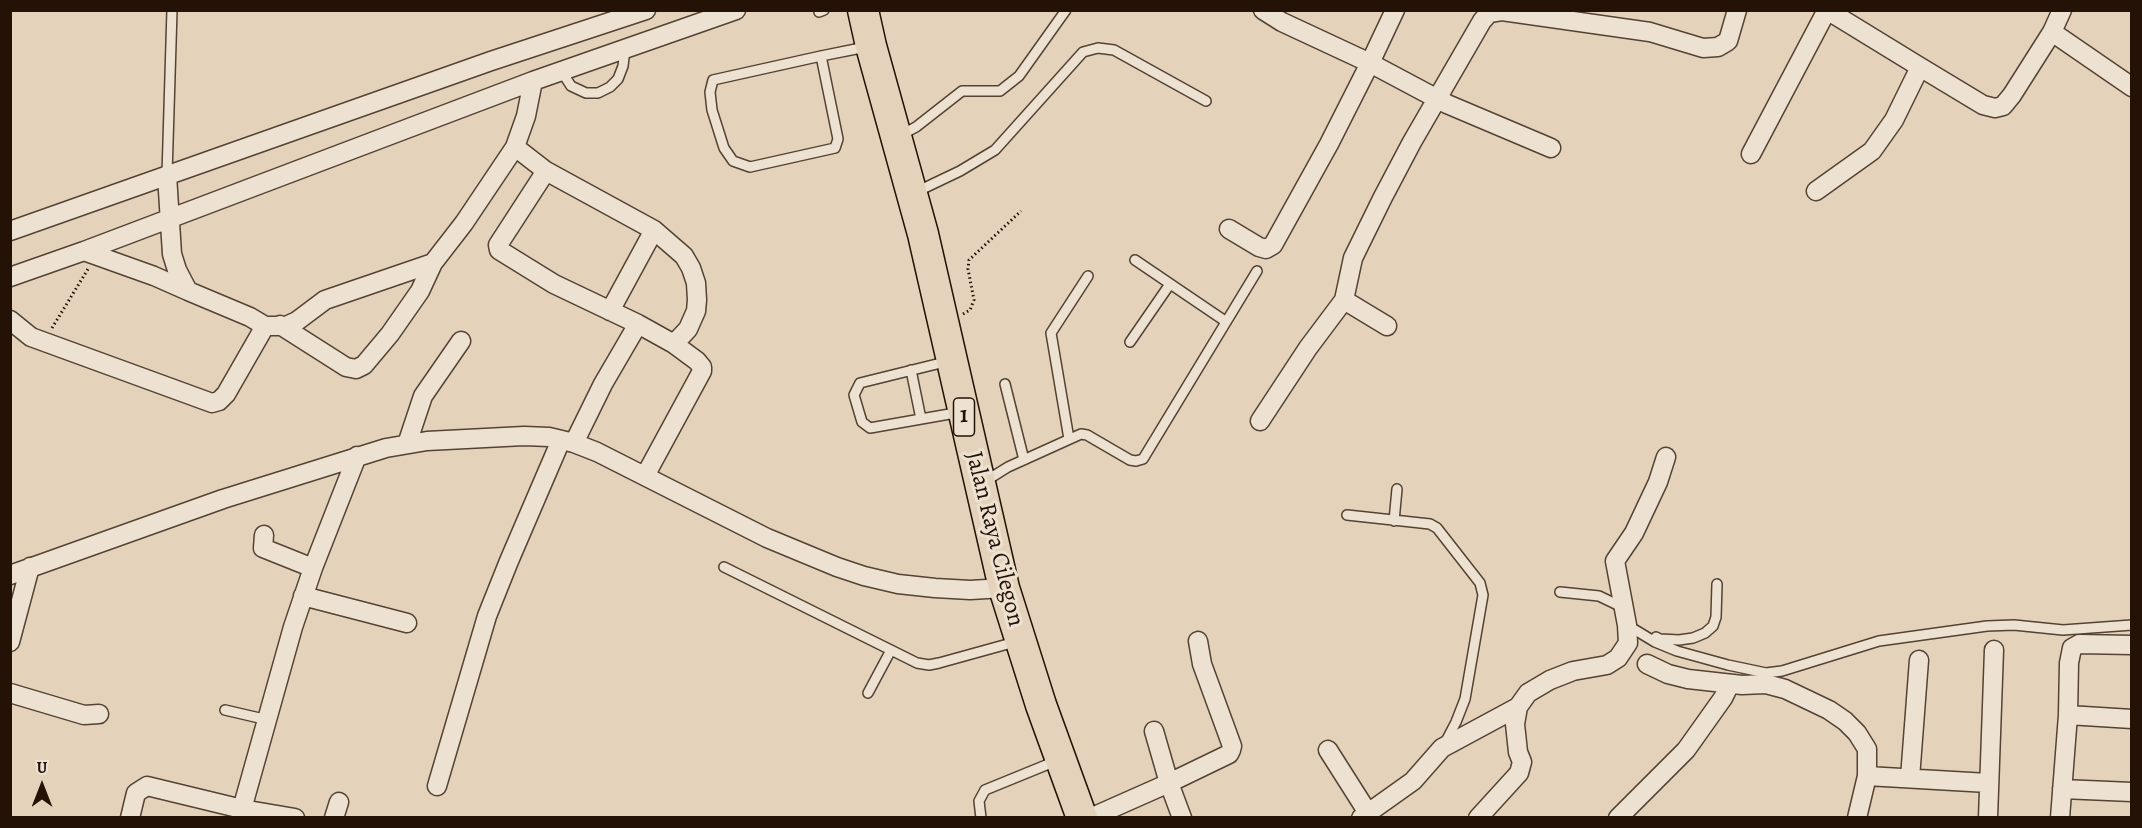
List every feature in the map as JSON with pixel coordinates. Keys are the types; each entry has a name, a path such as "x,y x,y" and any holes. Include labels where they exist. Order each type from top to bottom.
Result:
{"highway":[{"name":"Jalan Raya Cilegon","path":"863,10 923,234 1004,588 1082,818"}],"street":[{"path":"10,231 480,65 646,10"},
{"path":"10,277 91,253 171,218 533,81 736,10"},
{"path":"1263,10 1282,22 1370,63 1447,104 1551,148"},
{"path":"1229,229 1258,247 1266,249 1273,245 1329,144 1395,10"},
{"path":"1260,421 1308,348 1344,300 1353,258 1388,188 1437,98 1489,13 1502,11 1650,32 1703,48 1718,47 1728,41 1737,10"},
{"path":"1751,154 1827,10 1983,105 1995,108 2003,106 2012,95 2054,18 2132,87"},
{"path":"585,30 593,60"},
{"path":"1816,191 1872,151 1894,120 1920,67"},
{"path":"91,253 272,326 346,367 360,368 390,334 412,304 426,282 433,263 464,223 515,147 526,116 533,81"},
{"path":"515,147 546,171 654,230 684,256 696,283 696,311 688,329 674,344"},
{"path":"546,171 498,244 499,250 555,284 674,344 702,367 702,371 645,476"},
{"path":"167,175 172,254 188,291"},
{"path":"610,311 654,230"},
{"path":"272,326 286,326 297,321 325,300 433,263"},
{"path":"1344,300 1388,326"},
{"path":"10,320 31,337 212,403 226,394 272,326"},
{"path":"437,786 487,616 508,561 568,441 638,324"},
{"path":"407,444 423,396 461,341"},
{"path":"10,575 223,499 357,456 407,444 496,436 549,437 568,441 645,476 767,538 864,576 898,584 935,588 970,590 1004,588"},
{"path":"242,810 303,596 357,456"},
{"path":"1478,818 1519,773 1522,762 1518,752 1515,724 1518,707 1528,693 1550,680 1574,671 1607,665 1618,658 1628,643 1626,617 1615,561 1634,534 1658,482 1666,457"},
{"path":"264,534 263,548 313,568"},
{"path":"10,642 30,567"},
{"path":"303,596 407,623"},
{"path":"1090,818 1229,754 1232,746 1202,664 1198,641"},
{"path":"2060,818 2068,715 2069,663 2072,648 2079,644 2132,645"},
{"path":"1988,818 1994,650"},
{"path":"1911,778 1919,660"},
{"path":"1647,664 1668,674 1688,679 1730,684 1766,684 1785,690 1845,721 1857,733 1867,749 1867,776 1857,818"},
{"path":"1618,818 1686,750 1723,698 1730,684"},
{"path":"10,693 78,714 91,716 99,714"},
{"path":"1328,750 1365,815 1413,781 1442,748 1518,707"},
{"path":"2068,715 2132,719"},
{"path":"1154,732 1182,818"},
{"path":"1867,776 1988,783"},
{"path":"129,818 135,793 147,786 213,810 242,810 295,818"},
{"path":"2062,789 2132,792"}],"lane":[{"path":"167,175 172,10"},
{"path":"896,138 916,127 962,91 1000,91 1019,76 1065,10"},
{"path":"821,56 838,139 835,148 750,167 734,161 724,148 712,110 710,92 713,80 821,56 871,46"},
{"path":"911,194 960,171 995,150 1083,52 1098,48 1114,50 1206,101"},
{"path":"562,72 571,86 586,93 598,93 610,87 618,79 623,66 625,49"},
{"path":"1135,260 1225,321"},
{"path":"979,485 1008,467 1081,434 1087,435 1130,460 1143,459 1257,271"},
{"path":"1070,439 1051,333 1088,276"},
{"path":"1130,342 1170,284"},
{"path":"951,360 860,383 854,395 862,422 870,428 963,412"},
{"path":"911,370 921,419"},
{"path":"1005,384 1024,460"},
{"path":"1394,520 1397,489"},
{"path":"1347,515 1430,524 1437,528 1480,584 1483,595 1465,699 1442,748"},
{"path":"724,567 917,663 928,665 1021,640"},
{"path":"1626,617 1660,639 1693,638 1705,633 1713,626 1716,617 1717,584"},
{"path":"1560,592 1599,596 1655,642 1677,651 1766,673 1782,671 1879,641 1987,626 2063,630 2132,625"},
{"path":"868,693 891,650"},
{"path":"225,710 268,720"},
{"path":"981,818 979,801 985,790 1061,759"}],"path":[{"path":"943,329 970,310 974,300 968,269 969,260 1021,211"},
{"path":"44,341 91,253"}]}
